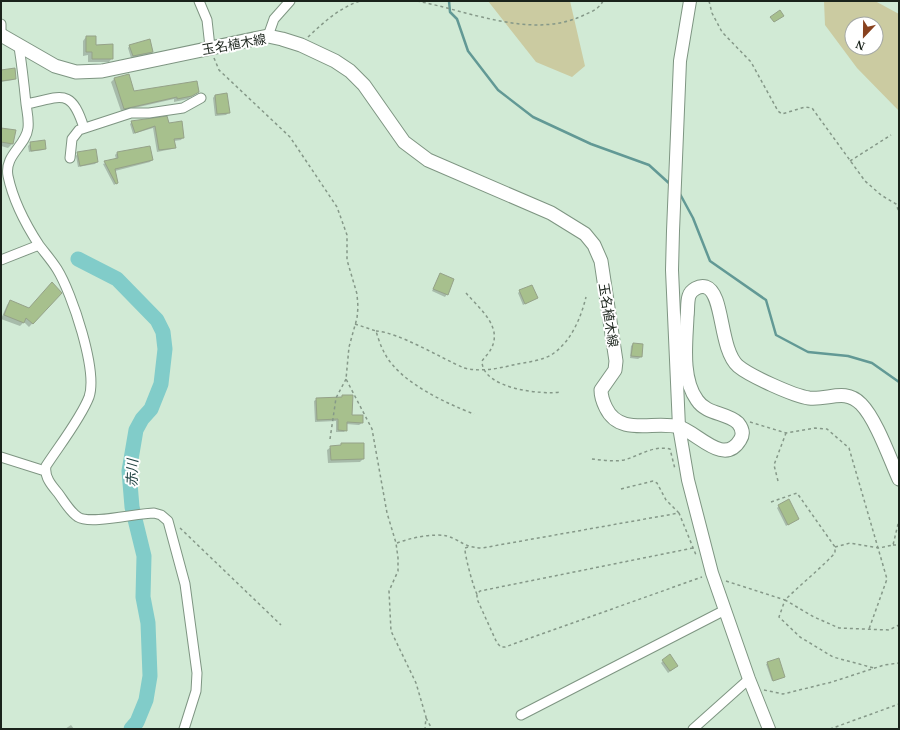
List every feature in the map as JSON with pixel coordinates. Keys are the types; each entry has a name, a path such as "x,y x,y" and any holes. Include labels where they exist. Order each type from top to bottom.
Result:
{"main road":[{"name":"玉名植木線","path":"1,36 55,66 76,72 102,71 210,47 268,36 301,45 335,61 350,71 364,86 404,142 415,152 428,160 551,213 585,234 594,245 601,261 615,354 615,370 601,390 601,397 608,412 616,421 643,426 679,427 715,448 724,450 734,447 740,441 742,433 740,426"},
{"path":"740,426 736,420 704,407 696,400 689,382 686,342 688,298 690,293 699,287 705,287 714,293 726,346 734,362 744,370 800,396 821,398 845,395 853,398 862,405 872,420 899,479"}],"street":[{"path":"199,1 207,20 210,47"},
{"path":"268,36 274,19 290,1"},
{"path":"690,1 680,61 673,231 672,270 679,427 688,480 714,577 751,684 769,729"},
{"path":"1,24 1,36"},
{"path":"19,47 28,128 10,160 8,174 17,205 39,245 58,270 67,291 80,328 90,366 91,385 83,408 46,466 45,471 52,484 71,511 82,519 92,520 154,513 161,515 168,521 185,584 197,673 196,691 184,729"},
{"path":"26,104 63,98 70,100 78,109 84,128"},
{"path":"70,158 72,139 79,130 104,123 130,113 149,113 183,108 202,98"},
{"path":"1,260 39,245"},
{"path":"1,457 45,471"},
{"path":"521,715 725,610"},
{"path":"693,729 751,684"}],"path":[{"path":"301,45 330,17 348,5 360,1"},
{"path":"417,1 450,7 508,23 528,25 563,24 595,10 603,1"},
{"path":"709,1 712,13 722,32 751,62 778,111 782,114 805,107 812,108 865,181 881,195 896,204 899,212"},
{"path":"210,47 219,70 290,137 337,208 347,235 347,260 357,294 358,307 349,347 346,379 336,398 330,439"},
{"path":"850,161 891,135"},
{"path":"466,294 487,317 495,331 495,341 491,350 482,361 485,370 504,385 514,388 541,392 561,392"},
{"path":"355,324 376,331 382,331 402,339 464,368 475,371 485,370 540,359 554,353 562,346 572,331 581,314 586,297"},
{"path":"376,331 385,354 394,366 430,393 451,406 474,414"},
{"path":"346,379 372,429 387,513 396,543 398,571 389,591 391,631 416,683 426,717 432,729"},
{"path":"740,426 751,422 786,434 814,428 827,429 850,448 887,579 869,629"},
{"path":"778,481 774,465 786,434"},
{"path":"592,459 613,461 624,460 641,452 664,448 670,449 677,476 681,479 688,480"},
{"path":"621,489 653,481 657,483 666,500 679,513 696,555"},
{"path":"771,502 797,493 835,547 835,553 821,569 800,585 785,600 779,617 800,638 833,658 874,668"},
{"path":"396,543 431,536 445,536 468,547 482,548 679,513"},
{"path":"891,546 893,545 899,520"},
{"path":"168,521 172,521 178,526 281,625"},
{"path":"835,547 850,543 879,548 899,545"},
{"path":"468,547 464,552 470,569 474,590 497,643 501,647 714,577 785,600 814,617 839,628 889,630 899,625"},
{"path":"477,594 480,591 693,548"},
{"path":"751,684 783,694 832,682 884,664 899,663"},
{"path":"830,729 899,704"},
{"path":"425,729 426,717"}],"green space":[{"path":"488,1 570,1 585,66 572,77 536,62"},
{"path":"824,1 875,1 899,14 899,111 857,68 848,56 884,56 884,16 844,16 844,51 825,25"}],"building":[{"path":"780,10 784,16 774,22 770,17"},
{"path":"86,36 96,36 96,45 113,44 113,59 92,59 92,52 86,52"},
{"path":"150,39 153,52 133,56 129,45"},
{"path":"15,68 16,79 1,81 1,70"},
{"path":"129,74 134,91 197,81 199,92 192,96 177,99 177,97 124,109 114,78"},
{"path":"227,93 230,113 217,114 215,95"},
{"path":"167,116 169,123 182,121 184,138 174,139 176,148 159,150 155,126 135,133 131,121"},
{"path":"1,128 16,130 13,144 1,142"},
{"path":"45,140 46,149 31,151 30,142"},
{"path":"150,146 153,160 115,169 118,183 116,184 104,161 118,158 117,152"},
{"path":"96,149 98,162 80,166 77,152"},
{"path":"440,273 454,279 448,295 433,289"},
{"path":"52,282 62,293 33,324 26,318 24,323 4,315 10,300 29,308"},
{"path":"532,285 538,298 525,304 519,290"},
{"path":"633,343 643,344 642,357 631,356"},
{"path":"342,395 353,395 352,415 363,415 363,423 347,422 347,431 338,430 338,419 317,420 316,398 342,397"},
{"path":"341,443 364,443 364,459 331,460 330,446 341,445"},
{"path":"789,499 799,519 788,525 778,505"},
{"path":"670,654 678,666 670,671 662,660"},
{"path":"779,658 785,677 773,681 767,662"}],"waterway":[{"path":"449,1 450,12 457,19 468,51 498,90 533,117 591,144 649,165 671,185"},
{"path":"680,194 693,218 710,261 766,300 776,335 808,352 848,356 872,363 899,382"},
{"name":"赤川","path":"78,259 117,279 157,320 163,332 165,349 161,384 151,409 142,419 136,430 129,471 132,507 144,556 143,597 148,623 150,676 146,700 137,722 131,729"}]}
